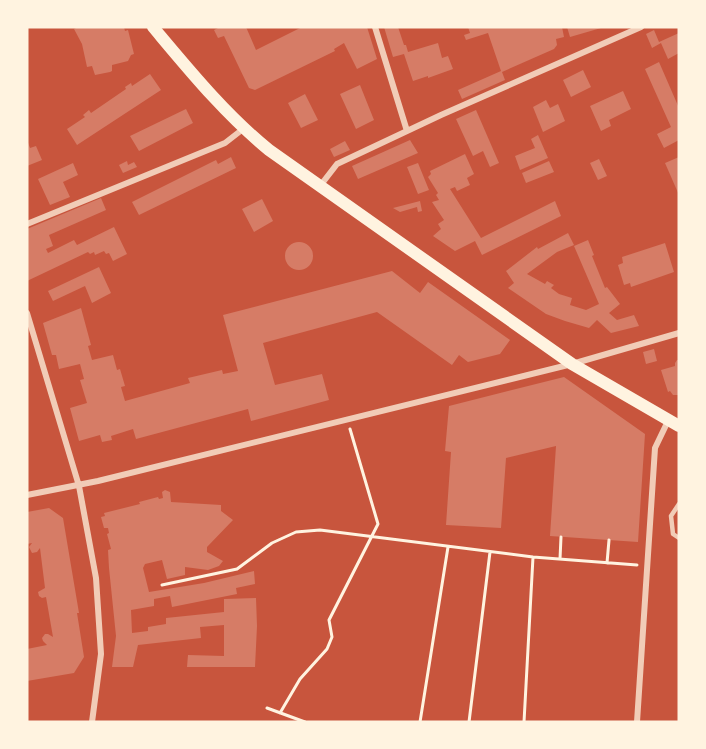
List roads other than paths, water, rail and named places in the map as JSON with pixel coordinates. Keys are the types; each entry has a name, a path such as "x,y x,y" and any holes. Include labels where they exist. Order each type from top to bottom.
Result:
{"main road":[{"path":"153,27 209,94 243,129 287,163 572,364 674,424"}],"street":[{"path":"375,27 407,131"},
{"path":"320,186 337,164 641,27"},
{"path":"27,224 225,143 243,129"},
{"path":"27,313 79,486 96,578 101,654 92,722"},
{"path":"27,495 79,486 572,364 679,333"},
{"path":"637,722 655,448 674,424"}],"lane":[{"path":"679,504 671,516 673,534 679,538"}]}
